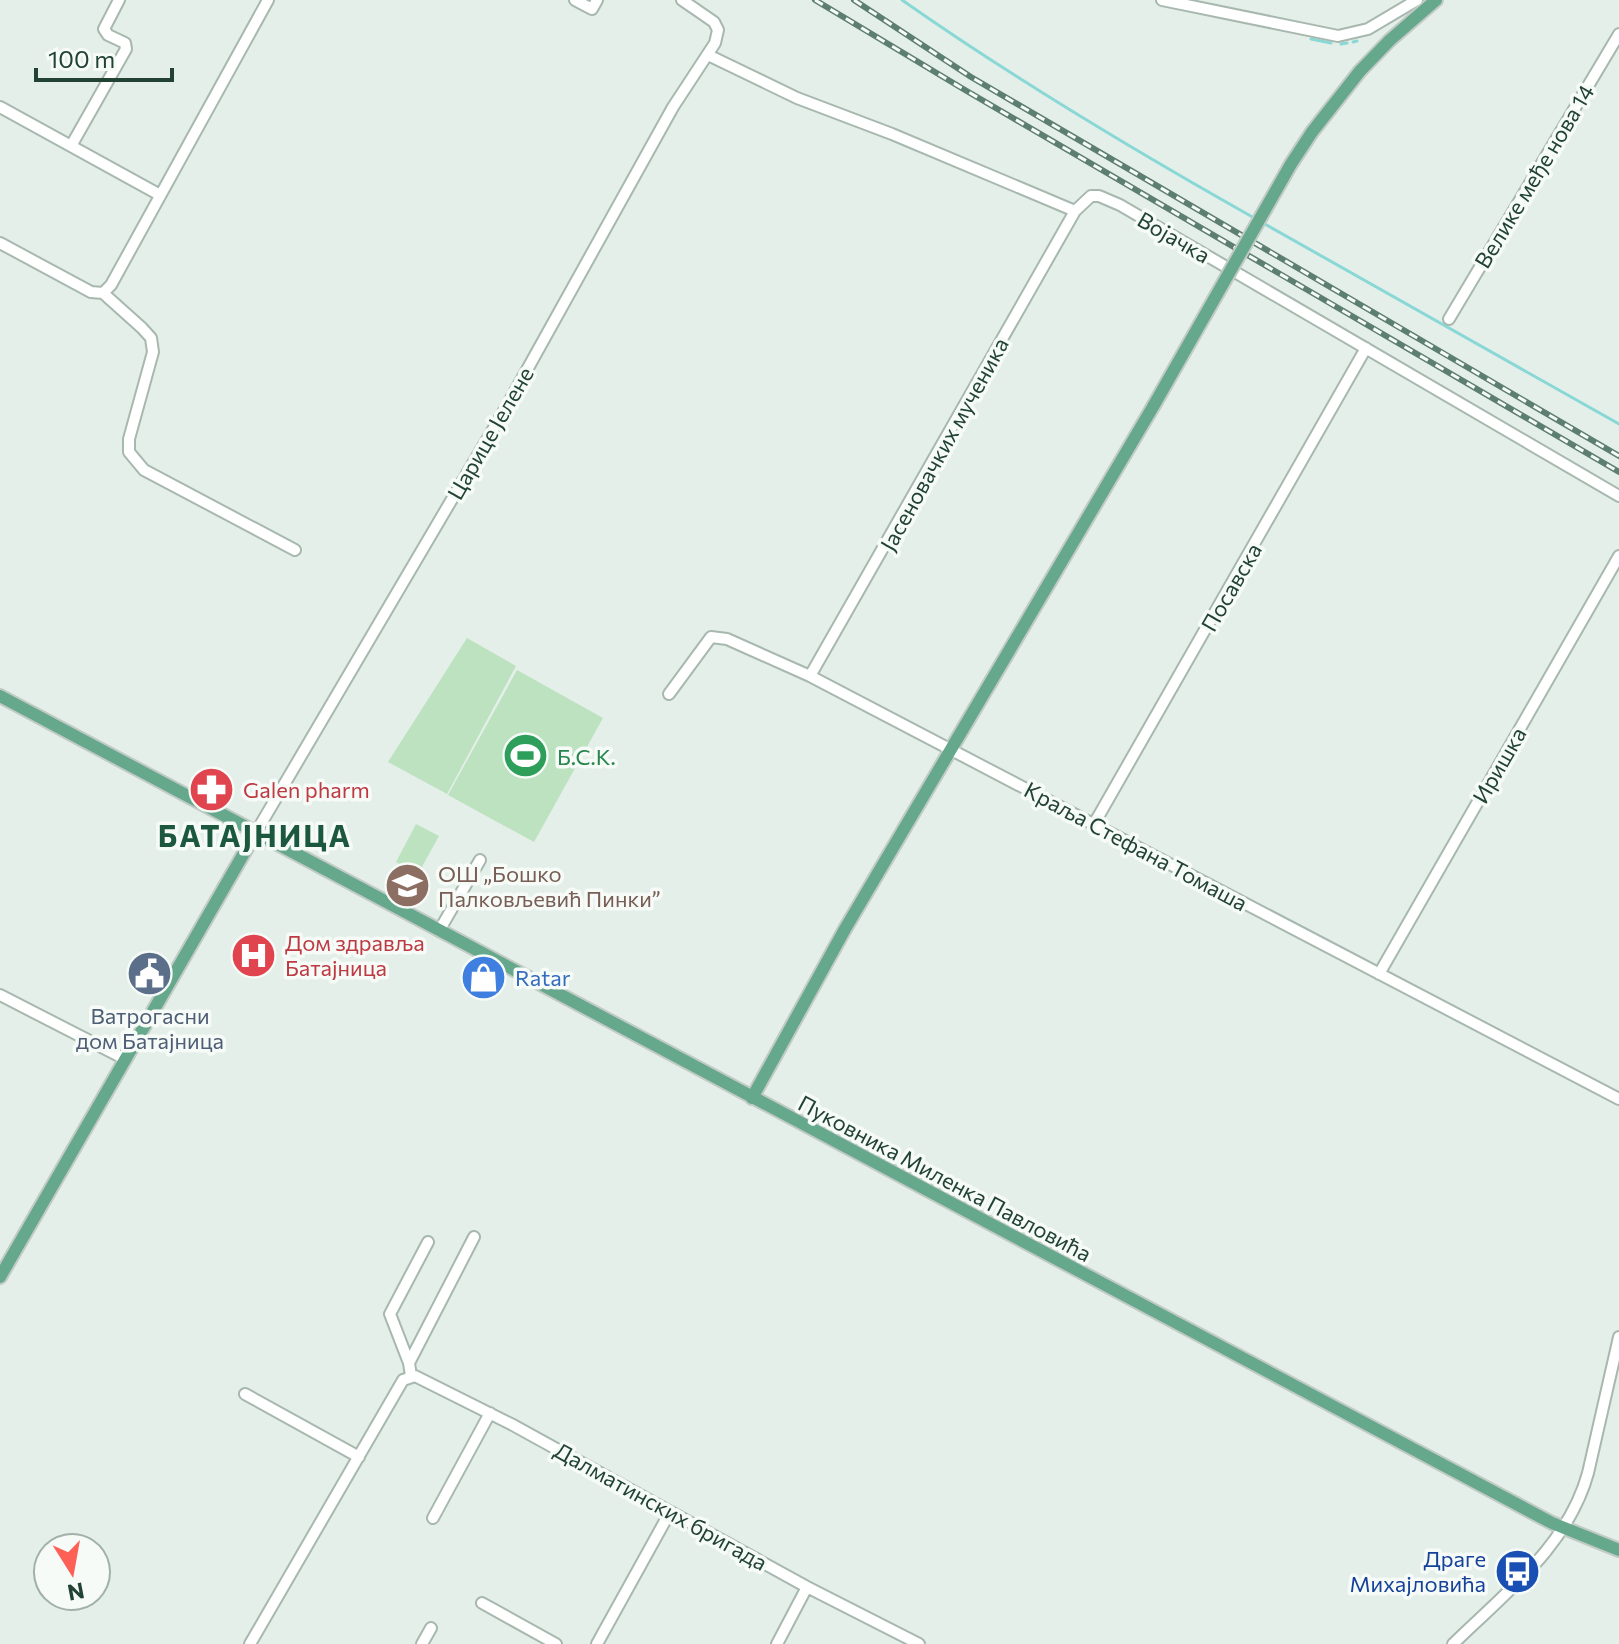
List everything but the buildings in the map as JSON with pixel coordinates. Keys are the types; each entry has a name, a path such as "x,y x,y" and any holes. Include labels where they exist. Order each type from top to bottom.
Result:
{"main road":[{"path":"752,1098 845,929 1154,405 1291,164 1360,71 1436,0"},
{"name":"Пуковника Миленка Павловића","path":"0,696 1564,1529 1619,1550"},
{"path":"0,1277 255,834"}],"street":[{"path":"71,146 126,49 125,43 108,35 104,29 119,0"},
{"path":"103,293 111,285 268,0"},
{"path":"575,0 592,9 597,0"},
{"name":"Царице Јелене","path":"255,834 508,404 673,107 718,36 714,22 682,0"},
{"path":"1162,0 1338,36 1368,29 1417,0"},
{"name":"Велике међе нова 14","path":"1449,319 1619,34"},
{"path":"708,55 797,98 892,134 1075,211"},
{"path":"0,107 160,195"},
{"name":"Војачка","path":"1075,211 1091,196 1120,205 1619,496"},
{"name":"Јасеновачких мученика","path":"810,676 1075,211"},
{"path":"0,243 91,292 103,293 146,332 153,345 129,439 129,452 135,461 165,482 295,550"},
{"name":"Посавска","path":"1094,824 1366,348"},
{"name":"Иришка","path":"1379,974 1619,556"},
{"name":"Краља Стефана Томаша","path":"669,694 711,637 810,676 1619,1099"},
{"path":"439,931 480,860"},
{"path":"0,995 125,1059"},
{"path":"250,1644 407,1378 409,1363 474,1237"},
{"path":"409,1363 390,1314 428,1242"},
{"path":"1453,1644 1533,1565 1564,1529 1582,1495 1619,1337"},
{"name":"Далматинских бригада","path":"407,1378 420,1377 490,1413 807,1587 919,1644"},
{"path":"245,1394 359,1457"},
{"path":"433,1518 490,1413"},
{"path":"597,1644 670,1512"},
{"path":"777,1644 807,1587"},
{"path":"482,1603 556,1644"},
{"path":"422,1644 431,1628"}],"green space":[{"path":"467,638 516,666 447,794 388,762"},
{"name":"Б.С.К.","path":"517,670 603,718 534,842 448,795"},
{"path":"416,824 439,836 418,874 396,862"}],"waterway":[{"path":"902,0 1076,114 1256,219"},
{"path":"1311,39 1331,43"},
{"path":"1353,42 1357,41"},
{"path":"1341,44 1347,43"},
{"path":"1263,223 1619,424"}],"railway":[{"path":"815,0 1619,472"},
{"path":"854,0 971,77 1619,456"}],"place":[{"name":"Б.С.К.","path":"526,756"},
{"name":"Galen pharm","path":"212,789"},
{"name":"ОШ „Бошко Палковљевић Пинки”","path":"407,886"},
{"name":"Дом здравља Батајница","path":"254,955"},
{"name":"Ватрогасни дом Батајница","path":"150,974"},
{"name":"Ratar","path":"484,977"},
{"name":"Драге Михајловића","path":"1517,1571"}],"district":[{"name":"БАТАЈНИЦА","path":"255,834"}]}
